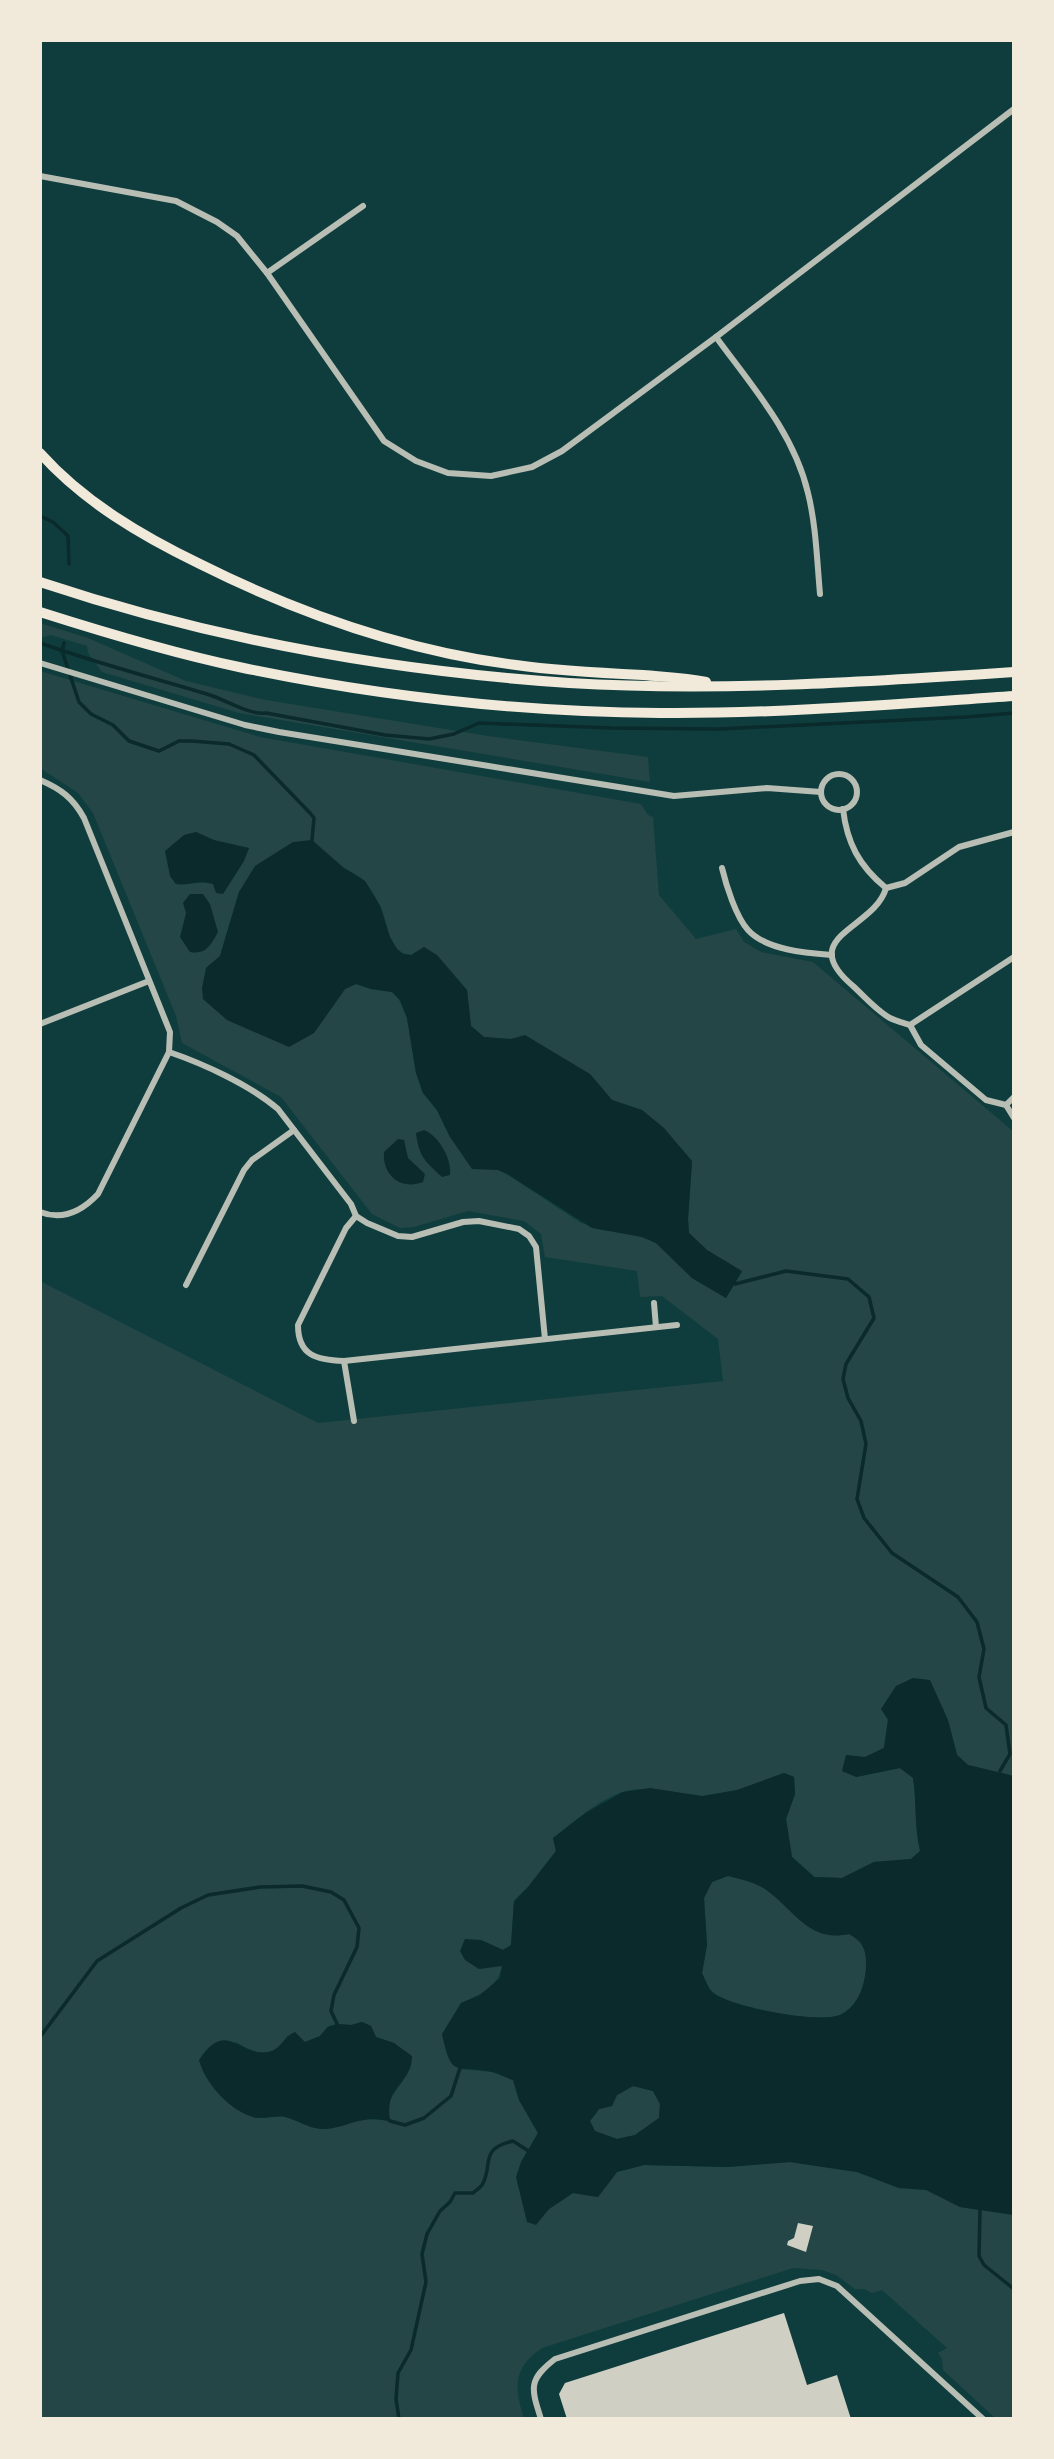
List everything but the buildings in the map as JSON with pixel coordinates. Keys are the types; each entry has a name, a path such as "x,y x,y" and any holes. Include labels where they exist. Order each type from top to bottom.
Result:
{"highway":[{"path":"40,453 66,480 101,507 162,545 270,597 352,629 433,651 512,665 684,677 722,685"},
{"path":"40,582 121,607 273,645 458,673 571,683 722,685 912,679 1014,672"},
{"path":"40,612 238,667 370,690 489,704 613,712 712,713 1014,696"}],"street":[{"path":"40,176 176,201 217,222 237,236 267,273 384,441 416,461 448,473 491,476 532,467 562,451 1014,109"},
{"path":"267,273 363,206"},
{"path":"716,337 783,431 798,460 808,493 820,594"},
{"path":"43,664 267,730 674,796 767,788 821,792"},
{"path":"841,774 847,776 855,785 856,797 843,809 827,806 821,792 830,776 841,774"},
{"path":"40,780 61,790 80,811 170,1032 169,1052 98,1194 85,1208 67,1214 40,1212"},
{"path":"843,809 846,835 854,851 876,880 886,888"},
{"path":"886,888 905,883 959,847 1014,832"},
{"path":"722,868 726,886 746,928 757,938 814,954 832,954"},
{"path":"886,888 883,898 875,908 835,940 832,954 838,973 889,1018 910,1025 921,1045 986,1100 1006,1105 1014,1118"},
{"path":"910,1025 1014,957"},
{"path":"40,1024 149,981"},
{"path":"169,1052 191,1059 266,1098 278,1109 351,1204 356,1216 367,1223 398,1236 412,1237 463,1222 480,1221 519,1229 529,1236 536,1247 545,1339"},
{"path":"1006,1105 1014,1097"},
{"path":"186,1285 244,1170 252,1160 294,1130"},
{"path":"356,1216 346,1228 298,1325 298,1340 307,1353 324,1360 344,1361 677,1325"},
{"path":"654,1303 656,1327"},
{"path":"344,1361 354,1421"},
{"path":"541,2419 533,2394 535,2383 538,2373 555,2359 800,2281 819,2279 836,2286 984,2419"}],"shaded area":[{"path":"40,623 88,638 186,681 266,700 488,736 648,757 650,782 239,713 102,672 88,653 87,646 51,635 40,638"},
{"path":"40,671 260,737 641,804 648,815 653,817 659,895 696,939 736,929 744,942 761,952 813,962 1014,1132 1014,1776 968,1765 957,1755 948,1720 888,1719 884,1748 865,1757 856,1777 900,1768 913,1778 921,1851 911,1859 874,1862 842,1878 815,1877 792,1857 786,1819 795,1794 794,1777 784,1773 711,1796 636,1789 607,1799 553,1838 556,1851 514,1901 511,1945 503,1950 481,1940 502,1966 492,1985 461,2003 459,2069 492,2072 513,2080 519,2100 538,2133 521,2162 549,2209 573,2193 598,2197 617,2172 644,2165 728,2167 790,2162 857,2172 899,2188 926,2189 960,2207 1014,2215 1014,2419 996,2419 943,2370 942,2359 938,2353 947,2348 882,2290 872,2293 855,2289 836,2275 822,2270 793,2268 542,2348 532,2355 518,2379 524,2419 40,2419 40,1281 318,1423 723,1381 718,1339 662,1296 640,1297 637,1271 545,1257 541,1234 524,1221 468,1211 414,1227 400,1228 372,1214 281,1097 182,1043 176,1016 93,813 78,793 40,768","holes":["196,832 214,841 248,848 213,884 176,884 170,875","344,868 350,871 362,879 373,892 381,907 390,937 398,949 467,990 471,1026 484,1037 511,1039 590,1074 612,1100 642,1110 692,1161 689,1233 707,1250 742,1272 726,1298 692,1278 656,1243 642,1237 581,1223 450,1137 437,1110 423,1093 416,1073 407,1018 392,992 356,984 345,989 314,1033 206,968 220,956 239,892","362,2022 371,2026 376,2037 394,2043 403,2081 389,2100 389,2121 363,2118 321,2129 283,2116 254,2118 235,2041 250,2049 267,2053 277,2049 288,2035 305,2042 320,2036 328,2026"]},
{"path":"196,832 214,840 249,848 223,894 216,893 213,884 176,884 170,876 165,851 184,835"},
{"path":"312,840 344,868 365,881 380,906 397,949 403,954 411,955 424,947 437,955 467,990 471,1026 484,1037 511,1039 525,1035 590,1074 612,1100 642,1110 664,1128 692,1161 689,1233 707,1250 742,1271 726,1298 692,1278 656,1243 642,1237 592,1228 509,1175 498,1170 472,1169 450,1137 437,1110 423,1093 416,1073 407,1018 400,1000 392,992 356,984 345,989 314,1033 289,1047 227,1020 203,999 206,968 220,956 239,892 255,866 293,842"},
{"path":"190,894 203,894 210,904 218,932 210,945 196,953 190,952 180,937 186,913 183,903"},
{"path":"424,1130 435,1137 443,1149 449,1162 450,1175 442,1177 424,1158 416,1133"},
{"path":"398,1139 404,1140 408,1158 425,1174 423,1182 407,1184 389,1174 384,1152"},
{"path":"913,1678 930,1680 948,1720 957,1755 968,1765 1014,1776 1014,2215 960,2207 926,2190 899,2188 857,2172 790,2162 728,2167 644,2165 617,2172 598,2197 573,2193 549,2209 536,2225 527,2222 516,2177 521,2162 538,2133 519,2100 513,2080 495,2073 463,2069 452,2064 442,2034 461,2003 480,1995 500,1978 502,1966 479,1969 465,1960 460,1951 465,1939 481,1940 503,1950 511,1945 514,1901 556,1851 553,1838 587,1812 623,1792 650,1788 702,1796 737,1790 784,1773 794,1777 795,1794 786,1819 792,1857 814,1877 842,1878 874,1862 911,1859 920,1851 913,1778 900,1768 856,1777 842,1771 846,1755 865,1757 884,1748 888,1720 881,1709 896,1686","holes":["728,1876 765,1889 812,1929 823,1934 849,1934 858,1940 865,1952 865,1976 860,1994 848,2010 832,2017 797,2016 737,2003 712,1992 702,1973 707,1945 704,1898 712,1882","633,2086 653,2091 660,2104 659,2118 635,2135 617,2139 595,2131 590,2121 599,2109 612,2106 617,2095"]},
{"path":"728,1876 765,1889 813,1928 836,1935 849,1934 858,1940 865,1952 865,1976 860,1994 848,2010 832,2017 776,2013 722,1998 711,1990 702,1973 707,1945 704,1898 712,1882"},
{"path":"362,2022 371,2026 376,2037 394,2043 412,2056 408,2073 391,2099 390,2121 369,2119 321,2129 285,2117 253,2117 235,2108 219,2094 207,2078 199,2060 209,2048 225,2040 258,2052 268,2052 276,2049 295,2032 305,2042 320,2036 328,2027"},
{"path":"633,2086 653,2091 660,2104 659,2118 635,2135 617,2139 595,2131 590,2121 599,2109 612,2106 617,2095"}],"waterway":[{"path":"40,516 53,522 68,536 69,564"},
{"path":"40,643 210,695 253,712 385,735 429,739 454,734 479,723 720,729 1014,713"},
{"path":"64,643 62,651 79,702 91,714 113,725 129,741 159,751 179,741 192,741 229,744 254,755 314,818 312,840"},
{"path":"735,1284 786,1271 848,1279 869,1297 874,1318 846,1364 843,1379 848,1398 861,1421 866,1444 857,1499 864,1518 892,1553 958,1597 977,1622 984,1649 979,1677 986,1708 1006,1725 1010,1754 1000,1771"},
{"path":"40,2037 97,1961 181,1908 208,1895 260,1887 302,1886 331,1892 344,1900 359,1928 357,1947 334,1995 331,2011 338,2026"},
{"path":"387,2118 405,2125 424,2118 451,2096 460,2068"},
{"path":"399,2419 396,2399 398,2373 411,2350 426,2282 422,2254 427,2234 440,2211 455,2193 473,2193 482,2185 489,2158 495,2148 513,2141 527,2150"},
{"path":"980,2210 979,2256 984,2265 1014,2289"}]}
